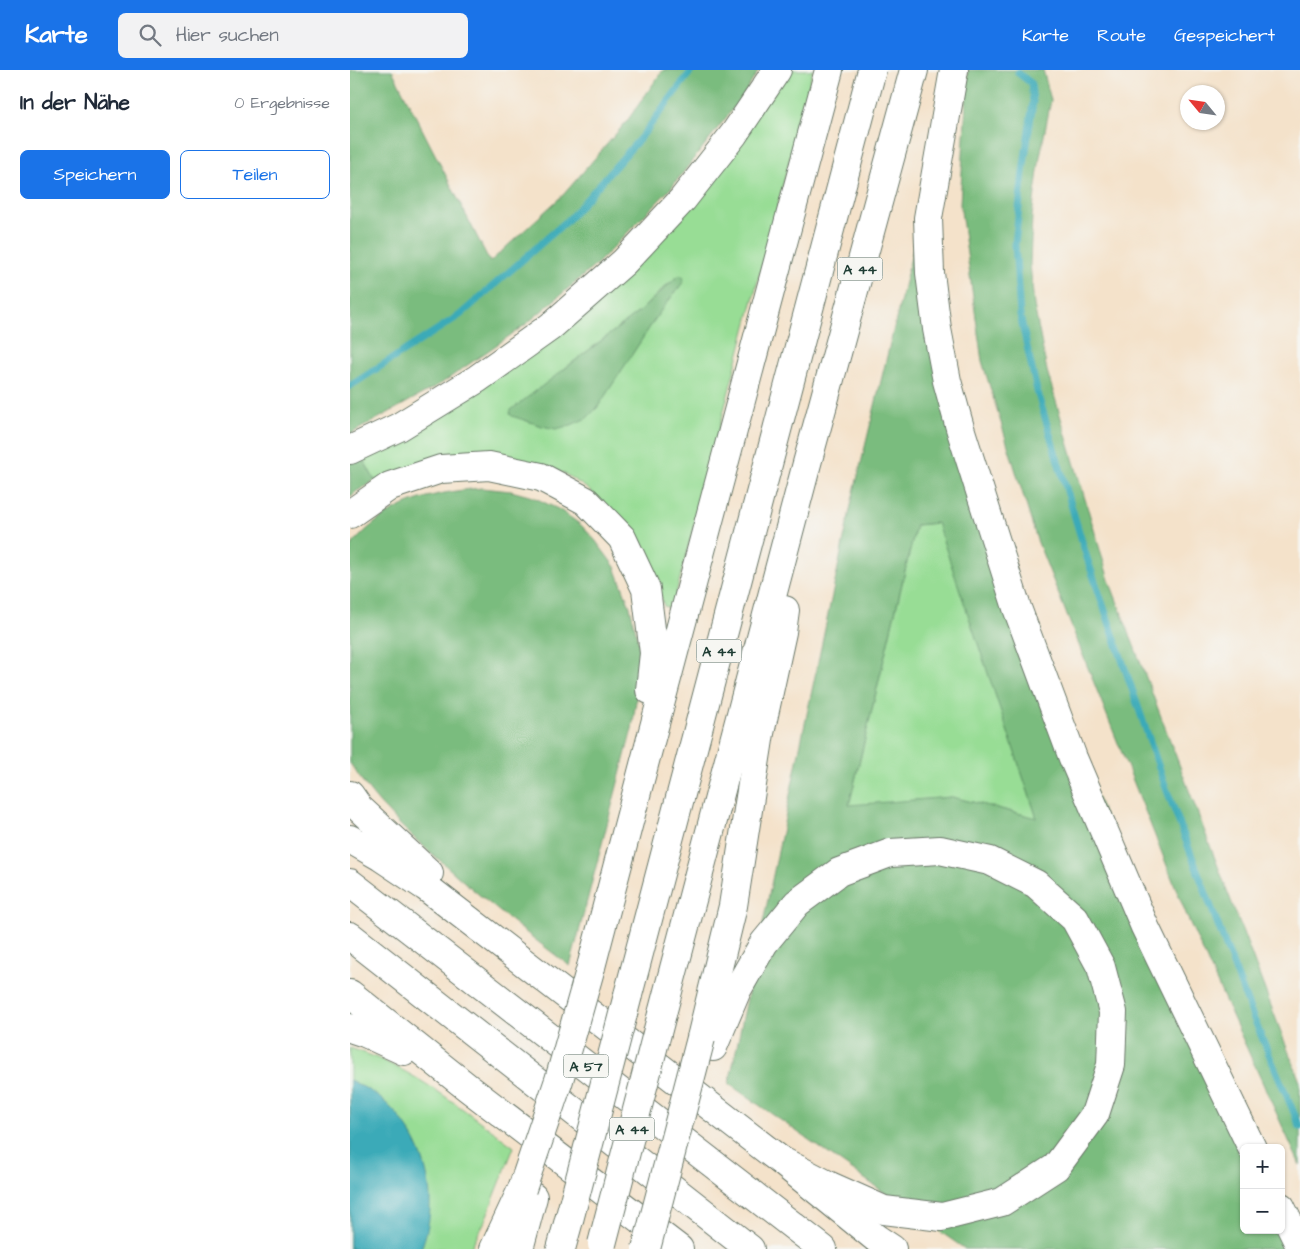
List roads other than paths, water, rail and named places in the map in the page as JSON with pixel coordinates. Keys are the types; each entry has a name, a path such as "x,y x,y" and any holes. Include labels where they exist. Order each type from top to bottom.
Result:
{"highway":[{"path":"350,450 398,427 477,379 550,327 624,262 683,199 734,134 777,70"},
{"path":"519,1249 527,1193 592,967 644,761 829,70"},
{"name":"A 44","path":"561,1249 872,70"},
{"name":"A 44","path":"601,1246 806,467 914,70"},
{"path":"954,70 928,218 930,273 937,329 947,381 1017,608 1073,758 1145,927 1250,1144"},
{"path":"350,514 390,486 441,469 489,466 541,477 586,501 622,538 646,589 654,653 644,761"},
{"path":"646,1249 678,1128 707,1043 733,906 760,733 782,632 806,467"},
{"path":"350,795 359,808 528,966"},
{"path":"350,839 426,887 780,1160 877,1239 892,1249"},
{"path":"707,1043 764,943 797,903 839,872 890,853 940,850 990,861 1036,884 1075,919 1101,967 1113,1012 1111,1065 1095,1114 1056,1167 1002,1202 942,1218 884,1210 830,1186 780,1160"},
{"name":"A 57","path":"350,883 823,1249"},
{"name":"A 57","path":"350,936 750,1249"},
{"path":"350,994 467,1087 679,1249"},
{"path":"350,1028 395,1046 467,1087"},
{"path":"494,1249 527,1193"},
{"path":"1285,1216 1300,1246"}],"water":[{"path":"350,1080 364,1087 386,1103 400,1118 420,1152 426,1170 430,1210 427,1230 421,1249 350,1249"}],"waterway":[{"path":"350,386 460,315 569,219 642,136 692,70"},
{"path":"1018,73 1031,83 1033,102 1015,244 1020,315 1037,391 1087,558 1166,788 1251,1012 1300,1127"}]}
